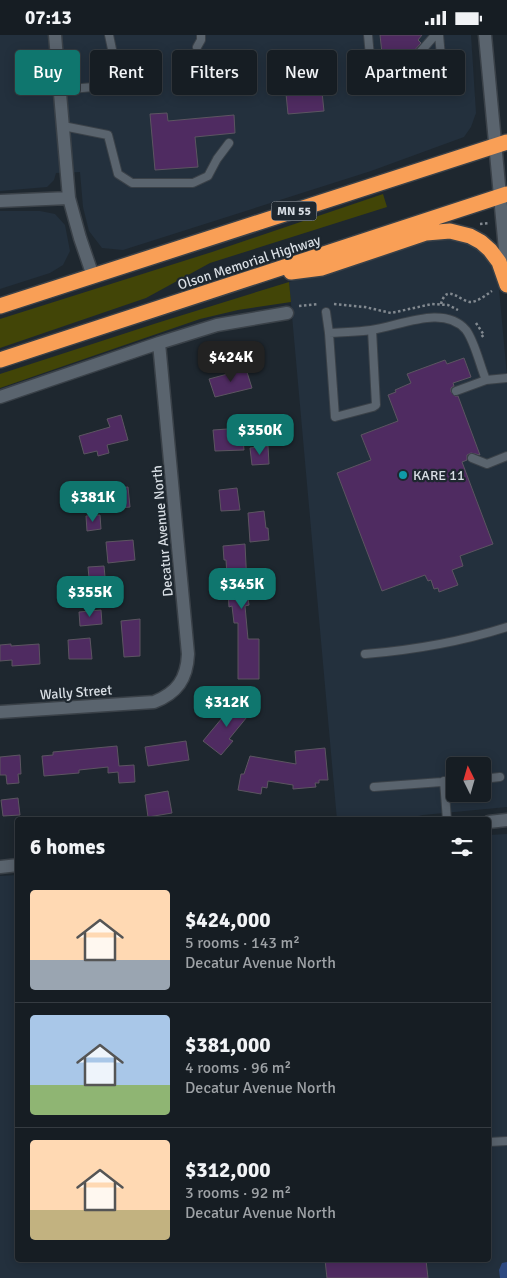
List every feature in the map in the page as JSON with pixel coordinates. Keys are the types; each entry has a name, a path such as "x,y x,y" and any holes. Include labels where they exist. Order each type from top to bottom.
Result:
{"highway":[{"name":"MN 55","path":"0,307 501,144"},
{"name":"Olson Memorial Highway","path":"0,359 503,195"},
{"path":"257,276 322,268 426,233 450,231 470,235 490,250 499,262 507,285"}],"street":[{"path":"56,35 57,50"},
{"path":"485,35 501,144 507,271"},
{"path":"60,95 69,198 93,276"},
{"path":"0,201 69,198"},
{"path":"0,397 216,325 287,313"},
{"name":"Decatur Avenue North","path":"154,701 172,693 188,665 159,343"},
{"name":"Wally Street","path":"0,712 154,701"},
{"path":"491,822 507,820"},
{"path":"0,867 15,865"}],"lane":[{"path":"197,47 201,35"},
{"path":"368,35 371,67 376,73 386,77 401,73 437,35"},
{"path":"437,35 439,50"},
{"path":"110,36 112,50"},
{"path":"63,126 108,135 118,174 132,183 193,183 208,176 217,159 229,143"},
{"path":"326,312 336,417 368,409 376,405 372,330"},
{"path":"329,333 372,330 428,318 442,317 451,319 459,324 469,335 486,380"},
{"path":"456,391 486,380 507,378"},
{"path":"472,458 487,463 507,456"},
{"path":"364,654 405,651 448,643 507,627"},
{"path":"491,778 500,777"},
{"path":"374,787 444,781 447,817"},
{"path":"491,1142 507,1141"}],"path":[{"path":"480,224 490,223"},
{"path":"441,304 442,299 447,295 451,294 472,302 492,291"},
{"path":"330,303 364,307 391,313 421,306 441,304 458,310"},
{"path":"287,313 292,307 322,304"},
{"path":"472,319 484,335 472,344"}],"shaded area":[{"path":"0,35 471,35 476,113 471,127 464,137 371,171 123,250 102,248 89,231 83,207 80,172 56,173 54,180 47,187 0,191"},
{"path":"383,194 387,207 210,263 146,298 0,348 0,319 212,252"},
{"path":"0,211 40,211 55,214 65,225 70,251 63,265 50,273 0,289"},
{"path":"450,238 467,243 485,257 492,268 499,289 507,376 507,807 414,817 337,817 289,282 423,240"},
{"path":"289,282 291,302 238,310 200,319 0,388 0,374"},
{"path":"507,834 507,1278 0,1278 0,876 15,875 15,1262 491,1262 491,835"}],"water":[{"path":"507,1262 507,1278 500,1278 499,1270 502,1263"}],"building":[{"path":"380,35 422,35 418,40 421,43 415,50 382,50"},
{"path":"286,95 322,95 324,111 288,114"},
{"path":"167,113 168,121 234,115 235,133 195,137 198,167 155,170 150,114"},
{"name":"KARE 11","path":"464,358 471,377 453,383 454,386 451,388 451,392 458,396 480,455 471,453 467,455 467,460 462,462 493,544 460,556 463,566 452,570 458,585 439,592 438,588 434,589 431,580 428,581 425,575 382,591 337,473 371,460 361,435 398,421 388,395 411,383 407,374 445,360 447,364"},
{"path":"246,369 252,388 215,397 209,379"},
{"path":"121,415 128,440 107,445 109,453 98,456 97,451 84,454 79,436 110,427 107,419"},
{"path":"242,428 244,450 215,451 213,430"},
{"path":"268,446 269,464 252,465 250,448"},
{"path":"128,487 130,507 111,509 109,489"},
{"path":"237,488 240,510 221,511 219,490"},
{"path":"264,511 269,540 250,542 248,513"},
{"path":"100,515 101,529 87,531 86,516"},
{"path":"133,540 135,560 108,563 106,542"},
{"path":"245,544 247,585 254,584 256,598 248,598 249,605 245,606 248,639 259,639 259,679 238,679 238,623 234,623 232,606 229,607 226,560 224,560 223,546"},
{"path":"104,566 105,577 89,578 88,567"},
{"path":"101,610 102,624 80,626 79,612"},
{"path":"140,619 140,656 124,657 121,621"},
{"path":"90,638 92,659 69,659 68,640"},
{"path":"11,644 11,646 39,644 40,664 12,666 12,660 0,661 0,645"},
{"path":"237,700 251,712 229,739 233,741 221,755 203,741"},
{"path":"186,741 189,760 148,766 145,747"},
{"path":"117,746 119,766 134,765 135,782 119,783 118,772 108,773 108,767 79,770 79,773 44,776 42,756 53,755 53,752"},
{"path":"325,748 328,780 319,780 319,783 315,783 316,787 293,789 293,785 268,781 267,788 262,787 261,794 238,790 241,774 244,774 250,756 296,764 295,751"},
{"path":"20,755 21,774 18,774 19,783 7,784 6,775 0,775 0,757"},
{"path":"168,791 172,813 148,817 145,795"},
{"path":"18,798 20,815 3,816 1,800"},
{"path":"325,1262 426,1262 428,1278 327,1278"}],"place":[{"name":"KARE 11","path":"403,475"}]}
